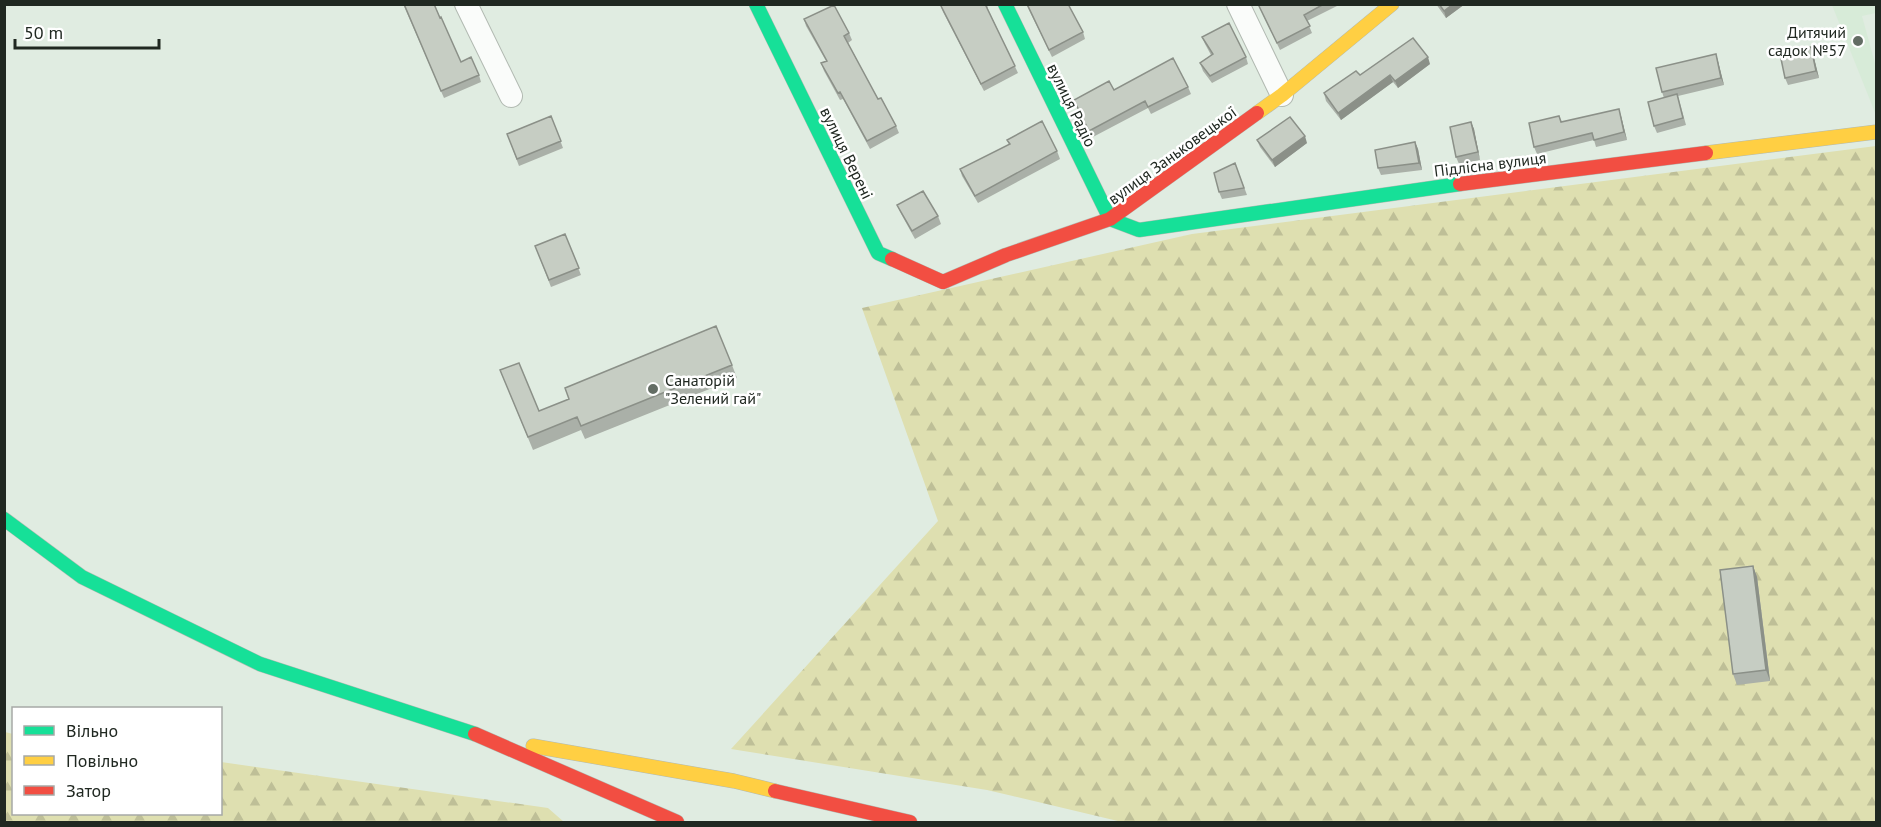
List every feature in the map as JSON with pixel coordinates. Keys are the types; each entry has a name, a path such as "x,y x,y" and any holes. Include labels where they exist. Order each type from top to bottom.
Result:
{"street":[{"path":"466,4 511,96"},
{"name":"вулиця Верені","path":"756,4 878,253 943,282"},
{"name":"вулиця Радіо","path":"1005,4 1110,219"},
{"path":"1238,4 1282,95"},
{"name":"вулиця Заньковецької","path":"943,282 1006,255 1110,219 1282,95 1392,4"},
{"name":"Підлісна вулиця","path":"1110,219 1139,230 1390,193 1876,132"},
{"path":"4,519 82,578 260,664 487,738 677,822"},
{"path":"487,738 734,781 910,822"}],"shaded area":[{"name":"Дитячий садок №57","path":"1832,5 1876,5 1876,13 1862,16 1876,67 1876,115"}],"green space":[{"path":"1876,146 1876,822 1122,822 987,790 731,749 938,521 862,308 1192,234"},
{"path":"5,732 12,734 12,815 222,815 222,762 548,808 564,822 5,822"}],"building":[{"path":"404,4 434,4 461,62 471,57 479,75 441,91"},
{"path":"940,4 985,4 1015,66 981,84"},
{"path":"1027,4 1068,4 1083,32 1049,50"},
{"path":"1258,4 1324,4 1304,15 1310,26 1277,43"},
{"path":"1439,4 1453,4 1444,11"},
{"path":"834,5 849,33 844,36 878,99 881,98 896,126 867,141 821,63 827,61 804,19"},
{"path":"1229,23 1246,57 1210,76 1200,63 1213,54 1202,37"},
{"path":"1413,38 1428,57 1395,81 1390,75 1338,113 1324,93 1356,71 1360,75"},
{"path":"1811,47 1816,71 1785,78 1780,54"},
{"path":"1716,54 1721,78 1662,92 1656,68"},
{"path":"1173,58 1188,87 1148,107 1145,101 1089,131 1074,100 1109,81 1114,90"},
{"path":"1677,94 1683,118 1654,126 1648,102"},
{"path":"1619,109 1624,132 1594,140 1592,133 1534,147 1529,123 1559,116 1561,122"},
{"path":"551,116 561,141 517,159 507,134"},
{"path":"1290,117 1305,136 1272,160 1257,140"},
{"path":"1042,121 1057,151 975,196 960,169 1010,144 1007,140"},
{"path":"1471,122 1478,152 1456,157 1450,127"},
{"path":"1415,142 1419,163 1378,168 1375,150"},
{"path":"1235,163 1244,188 1219,192 1214,173"},
{"path":"923,191 938,216 912,231 897,205"},
{"path":"565,234 579,268 549,280 535,246"},
{"path":"716,326 732,365 581,426 577,417 528,437 500,370 519,363 539,411 569,399 565,388"},
{"path":"1753,566 1766,670 1733,674 1720,570"}],"traffic: fast":[{"path":"756,4 878,253 892,259"},
{"path":"1005,4 1110,219 1139,230 1460,184"},
{"path":"4,519 82,577 260,664 475,734"}],"traffic: slow":[{"path":"1257,113 1392,4"},
{"path":"1706,153 1876,132"},
{"path":"533,746 734,781 775,791"}],"traffic: jam":[{"path":"892,259 943,282 1006,255 1110,219 1257,113"},
{"path":"1460,184 1706,153"},
{"path":"475,734 677,822"},
{"path":"775,791 910,822"}],"place":[{"name":"Дитячий садок №57","path":"1858,41"},
{"name":"Санаторій \"Зелений гай\"","path":"653,389"}]}
